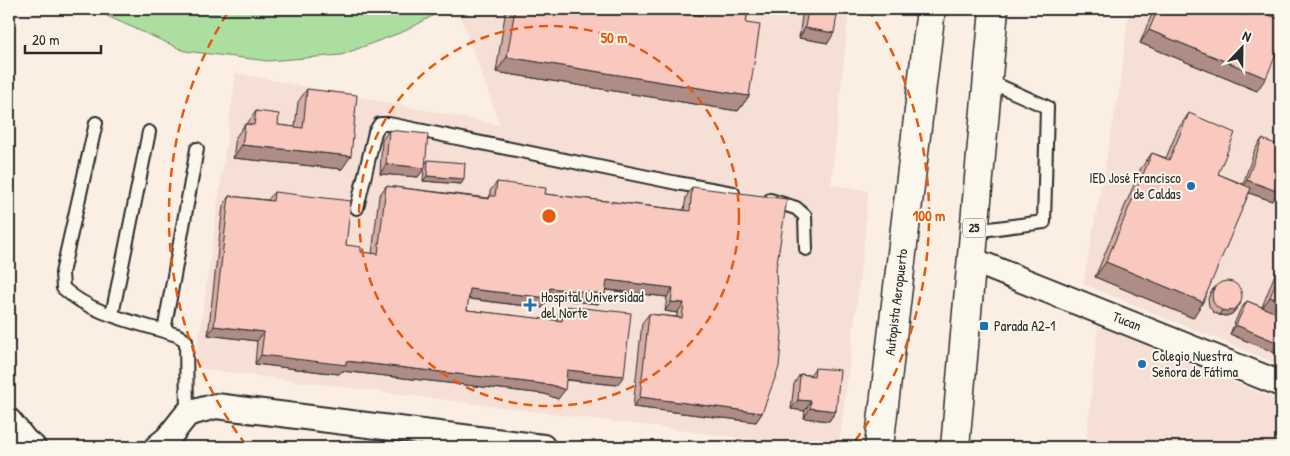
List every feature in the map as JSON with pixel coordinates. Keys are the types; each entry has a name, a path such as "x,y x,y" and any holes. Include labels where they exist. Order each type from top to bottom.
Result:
{"highway":[{"name":"Autopista Aeropuerto","path":"879,447 930,9"},
{"name":"25","path":"955,447 986,80 994,9"}],"street":[{"name":"Tucan","path":"972,260 1281,384"},
{"path":"156,447 168,438 187,414 216,406 543,447"},
{"path":"9,421 26,442 33,447"}],"lane":[{"path":"974,231 1044,222 1047,107 986,80"},
{"path":"96,123 62,273 63,288 76,300 112,315 177,335 186,341 187,414"},
{"path":"357,208 375,132 380,124 399,126 677,183 775,201 796,208 805,216 806,249"},
{"path":"112,315 149,132"},
{"path":"164,331 197,149"}],"shaded area":[{"name":"Hospital Universidad del Norte","path":"458,9 849,9 831,184 868,191 864,242 839,447 813,447 195,368 236,73 500,125"},
{"name":"IED José Francisco de Caldas","path":"1129,9 1281,9 1281,365 1083,284 1120,87"},
{"name":"Colegio Nuestra Señora de Fátima","path":"1098,326 1281,402 1281,447 1086,447"}],"green space":[{"path":"99,9 445,9 405,31 341,55 268,61 185,51 107,16"}],"building":[{"path":"515,9 659,9 702,16 704,9 748,9 746,23 760,25 749,96 507,57"},
{"path":"808,9 838,9 834,33 805,28"},
{"path":"1158,9 1230,9 1241,15 1244,9 1255,9 1281,20 1281,43 1266,78 1149,30"},
{"path":"307,89 357,95 351,156 242,145 245,124 254,125 256,111 279,114 278,125 303,128"},
{"path":"1189,113 1235,133 1218,174 1251,188 1203,302 1106,262 1152,153 1169,160"},
{"path":"389,130 428,134 425,168 386,164"},
{"path":"1262,139 1281,146 1281,184 1279,192 1247,180"},
{"path":"428,160 465,163 464,179 427,176"},
{"path":"497,182 546,188 545,194 690,211 692,187 787,199 776,269 777,300 782,332 779,367 762,413 640,397 649,314 682,318 684,303 671,302 673,288 607,280 605,294 550,288 549,298 470,289 467,310 562,321 564,306 631,313 624,376 567,370 565,390 552,385 346,361 346,365 261,355 264,332 214,326 229,196 273,201 274,192 351,201 346,245 361,247 361,252 378,254 386,186 489,199 490,196 495,196"},
{"path":"1281,270 1281,301 1270,297"},
{"path":"1227,281 1238,285 1242,296 1238,307 1227,311 1216,307 1212,296 1216,285"},
{"path":"1247,301 1281,315 1281,344 1236,325"},
{"path":"815,368 840,370 836,411 810,408 811,401 798,400 800,374 814,376"}],"place":[{"name":"IED José Francisco de Caldas","path":"1191,186"},
{"name":"Hospital Universidad del Norte","path":"530,305"},
{"name":"Parada A2-1","path":"984,326"},
{"name":"Colegio Nuestra Señora de Fátima","path":"1142,364"}]}
